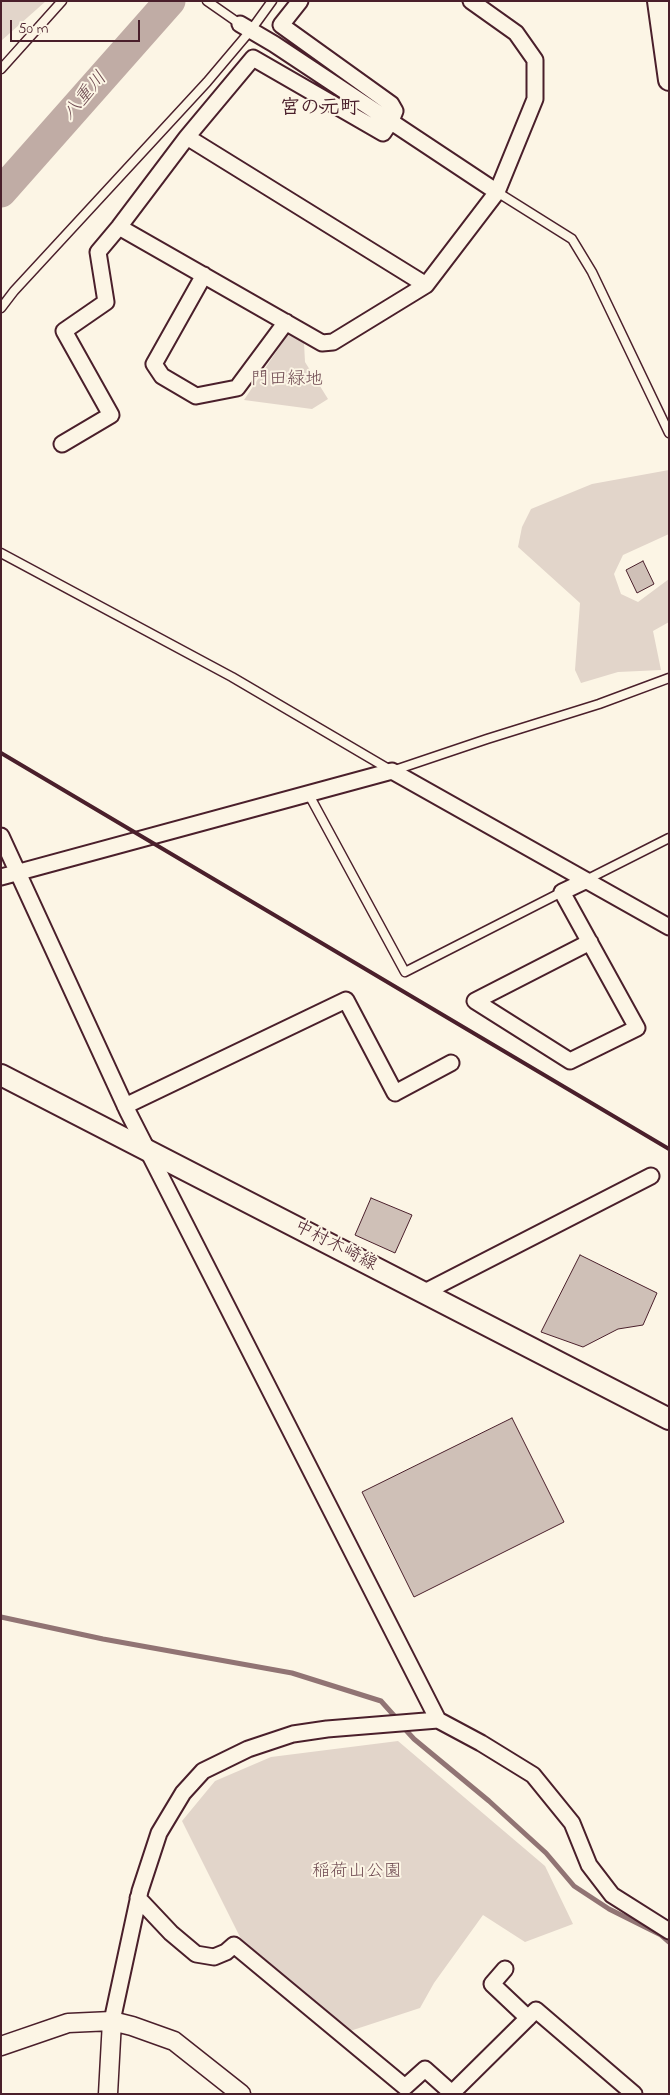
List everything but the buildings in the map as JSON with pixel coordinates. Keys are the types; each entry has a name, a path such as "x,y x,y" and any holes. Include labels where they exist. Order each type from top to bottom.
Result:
{"main road":[{"path":"658,1 669,80"},
{"name":"中村木崎線","path":"1,1076 669,1419"}],"street":[{"path":"62,444 111,415 64,331 106,302 98,252 120,227 187,137 252,58 383,133 391,121 395,111 391,104 281,25 300,1"},
{"path":"120,227 322,343 333,342 426,285 497,192 535,99 535,60 516,33 471,1"},
{"path":"246,27 497,192"},
{"path":"187,137 426,285"},
{"path":"204,275 154,364 162,376 196,396 237,388 286,322"},
{"path":"1,877 392,771 669,927"},
{"path":"1,836 125,1106 438,1720"},
{"path":"585,880 562,892 590,942 637,1028 570,1061 475,1001 590,942"},
{"path":"125,1106 346,1000 395,1093 451,1063"},
{"path":"423,1292 651,1176"},
{"path":"108,2094 112,2022 138,1898 159,1833 183,1793 203,1771 248,1749 294,1734 327,1729 438,1720 533,1774 572,1823 589,1865 612,1895 669,1931"},
{"path":"138,1898 171,1933 196,1954 214,1957 226,1952 234,1945 401,2090 425,2069 453,2093 536,2010 634,2094"},
{"path":"504,1969 492,1984 528,2018"},
{"path":"1,2046 68,2023 112,2022 132,2026 174,2041 241,2094"}],"lane":[{"path":"1,69 62,1"},
{"path":"207,1 246,27"},
{"path":"1,308 206,82 246,27 272,1"},
{"path":"497,192 572,239 592,272 669,433"},
{"path":"1,553 232,677 392,771 599,704 669,678"},
{"path":"308,793 405,972 562,892"},
{"path":"585,880 669,838"}],"green space":[{"path":"1,1 46,1 1,41"},
{"name":"門田緑地","path":"288,334 304,343 305,362 328,399 312,409 244,400"},
{"path":"669,470 669,534 623,555 614,574 621,594 638,602 669,579 669,622 653,631 661,670 618,672 581,683 575,670 580,603 518,547 522,527 531,509 592,484"},
{"name":"稲荷山公園","path":"398,1741 545,1866 573,1924 525,1942 483,1915 434,1983 420,2008 350,2031 243,1943 182,1821 215,1781 271,1757"}],"waterway":[{"name":"八重川","path":"1,192 170,1"},
{"path":"1,1617 103,1639 292,1673 381,1701 398,1720"},
{"path":"403,1727 414,1739 489,1801 546,1853 574,1886 609,1909 661,1935 669,1942"}],"railway":[{"path":"1,753 669,1149"}],"district":[{"name":"宮の元町","path":"320,110"}]}
